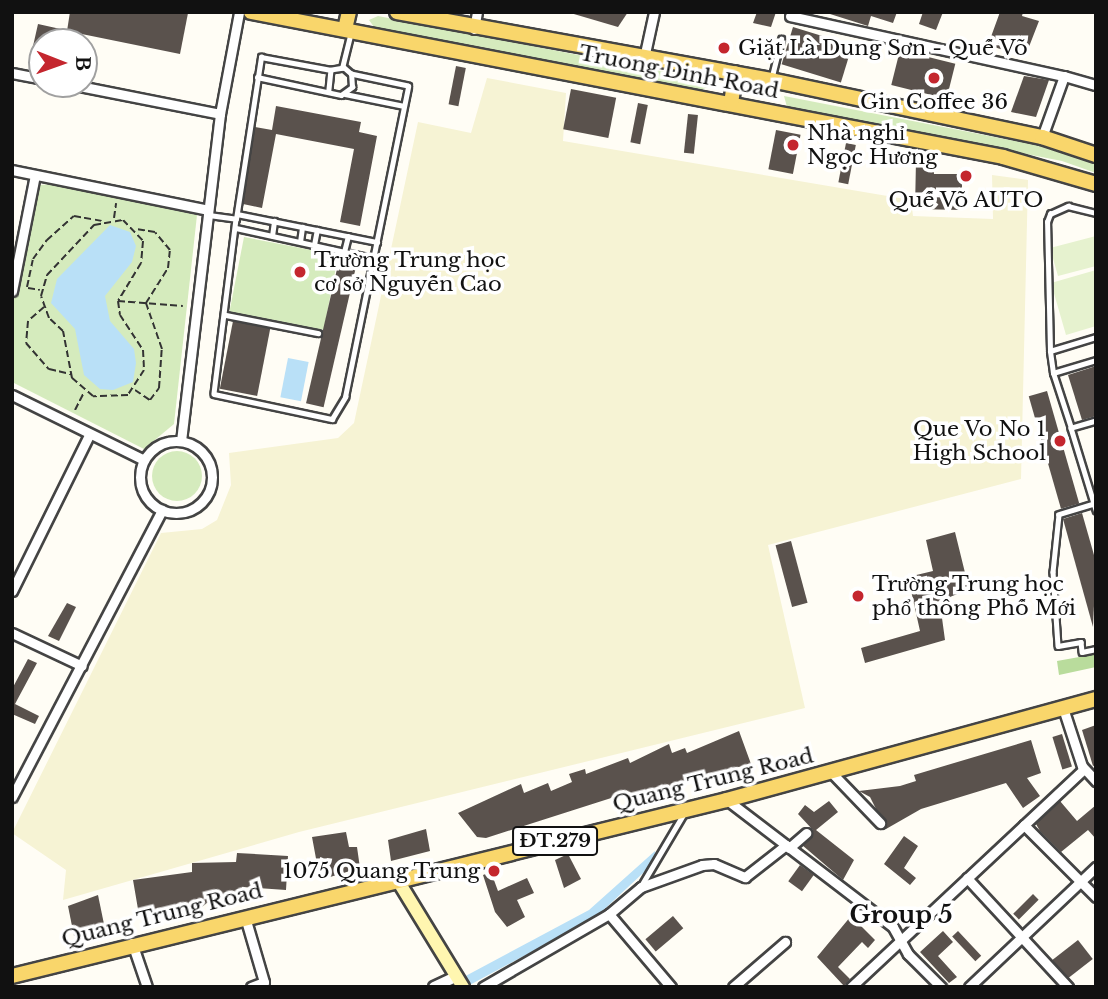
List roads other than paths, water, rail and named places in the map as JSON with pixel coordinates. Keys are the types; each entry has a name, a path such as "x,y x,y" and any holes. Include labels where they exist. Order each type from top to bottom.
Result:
{"main road":[{"name":"Truong Dinh Road","path":"251,12 1033,163 1096,184"},
{"path":"348,30 349,12"},
{"name":"Truong Dinh Road","path":"397,12 474,29 771,80 1042,137 1096,155"},
{"path":"731,103 736,74"},
{"name":"Quang Trung Road","path":"12,976 132,943 727,800 1096,699"},
{"path":"397,879 459,982"}],"street":[{"path":"181,441 220,114 239,12"},
{"path":"474,29 477,12"},
{"path":"644,58 654,12"},
{"path":"790,16 1096,85"},
{"path":"1042,137 1064,76"},
{"path":"98,90 220,114"},
{"path":"12,170 208,212"},
{"path":"16,289 35,175"},
{"path":"12,395 144,460"},
{"path":"12,591 89,435"},
{"path":"181,441 204,455 210,486 193,508 162,510 141,486 144,460 160,444 181,441"},
{"path":"12,797 162,510"},
{"path":"12,633 82,666"},
{"path":"1063,708 1084,769 1096,781"},
{"path":"851,987 1084,769"},
{"path":"831,772 880,823"},
{"path":"727,800 888,922 901,941 942,987"},
{"path":"1024,825 1096,897"},
{"path":"483,987 609,914 641,887 702,865 714,864 745,877 806,833"},
{"path":"969,987 1096,867"},
{"path":"968,878 1068,987"},
{"path":"609,914 671,987"},
{"path":"245,916 264,982 251,987"},
{"path":"733,987 785,942"},
{"path":"132,943 147,987"},
{"path":"434,987 459,982"}],"lane":[{"path":"342,68 348,30"},
{"path":"771,80 781,39"},
{"path":"261,57 331,70 342,68 351,74 408,86 345,397 332,419 214,394 261,57"},
{"path":"329,90 331,70"},
{"path":"345,94 352,88 351,74"},
{"path":"257,77 404,106"},
{"path":"1096,213 1068,206 1050,214 1047,222 1050,351 1053,373 1095,507 1059,515 1053,572 1058,646 1081,642 1082,652 1096,649"},
{"path":"208,212 274,221 377,242"},
{"path":"272,236 274,221"},
{"path":"300,242 302,227"},
{"path":"236,228 373,258"},
{"path":"314,245 317,230"},
{"path":"344,252 348,236"},
{"path":"226,315 318,333"},
{"path":"1050,351 1096,337"},
{"path":"1053,373 1096,360"},
{"path":"1071,428 1096,421"},
{"path":"641,887 685,810"}],"water":[{"path":"110,225 130,232 136,246 132,262 105,296 110,321 134,349 136,363 133,382 113,390 100,389 84,375 75,329 51,303 57,279"},
{"path":"288,358 309,362 301,401 280,397"},
{"path":"655,851 657,860 596,917 466,987 445,987 589,910"}],"place":[{"name":"Giặt Là Dung Sơn - Quế Võ","path":"724,48"},
{"name":"Gin Coffee 36","path":"934,78"},
{"name":"Nhà nghỉ Ngọc Hương","path":"793,145"},
{"name":"Quế Võ AUTO","path":"966,176"},
{"name":"Trường Trung học cơ sở Nguyễn Cao","path":"300,272"},
{"name":"Que Vo No 1 High School","path":"1060,441"},
{"name":"Trường Trung học phổ thông Phố Mới","path":"858,596"},
{"name":"1075 Quang Trung","path":"494,871"}],"district":[{"name":"Group 5","path":"901,915"}]}
